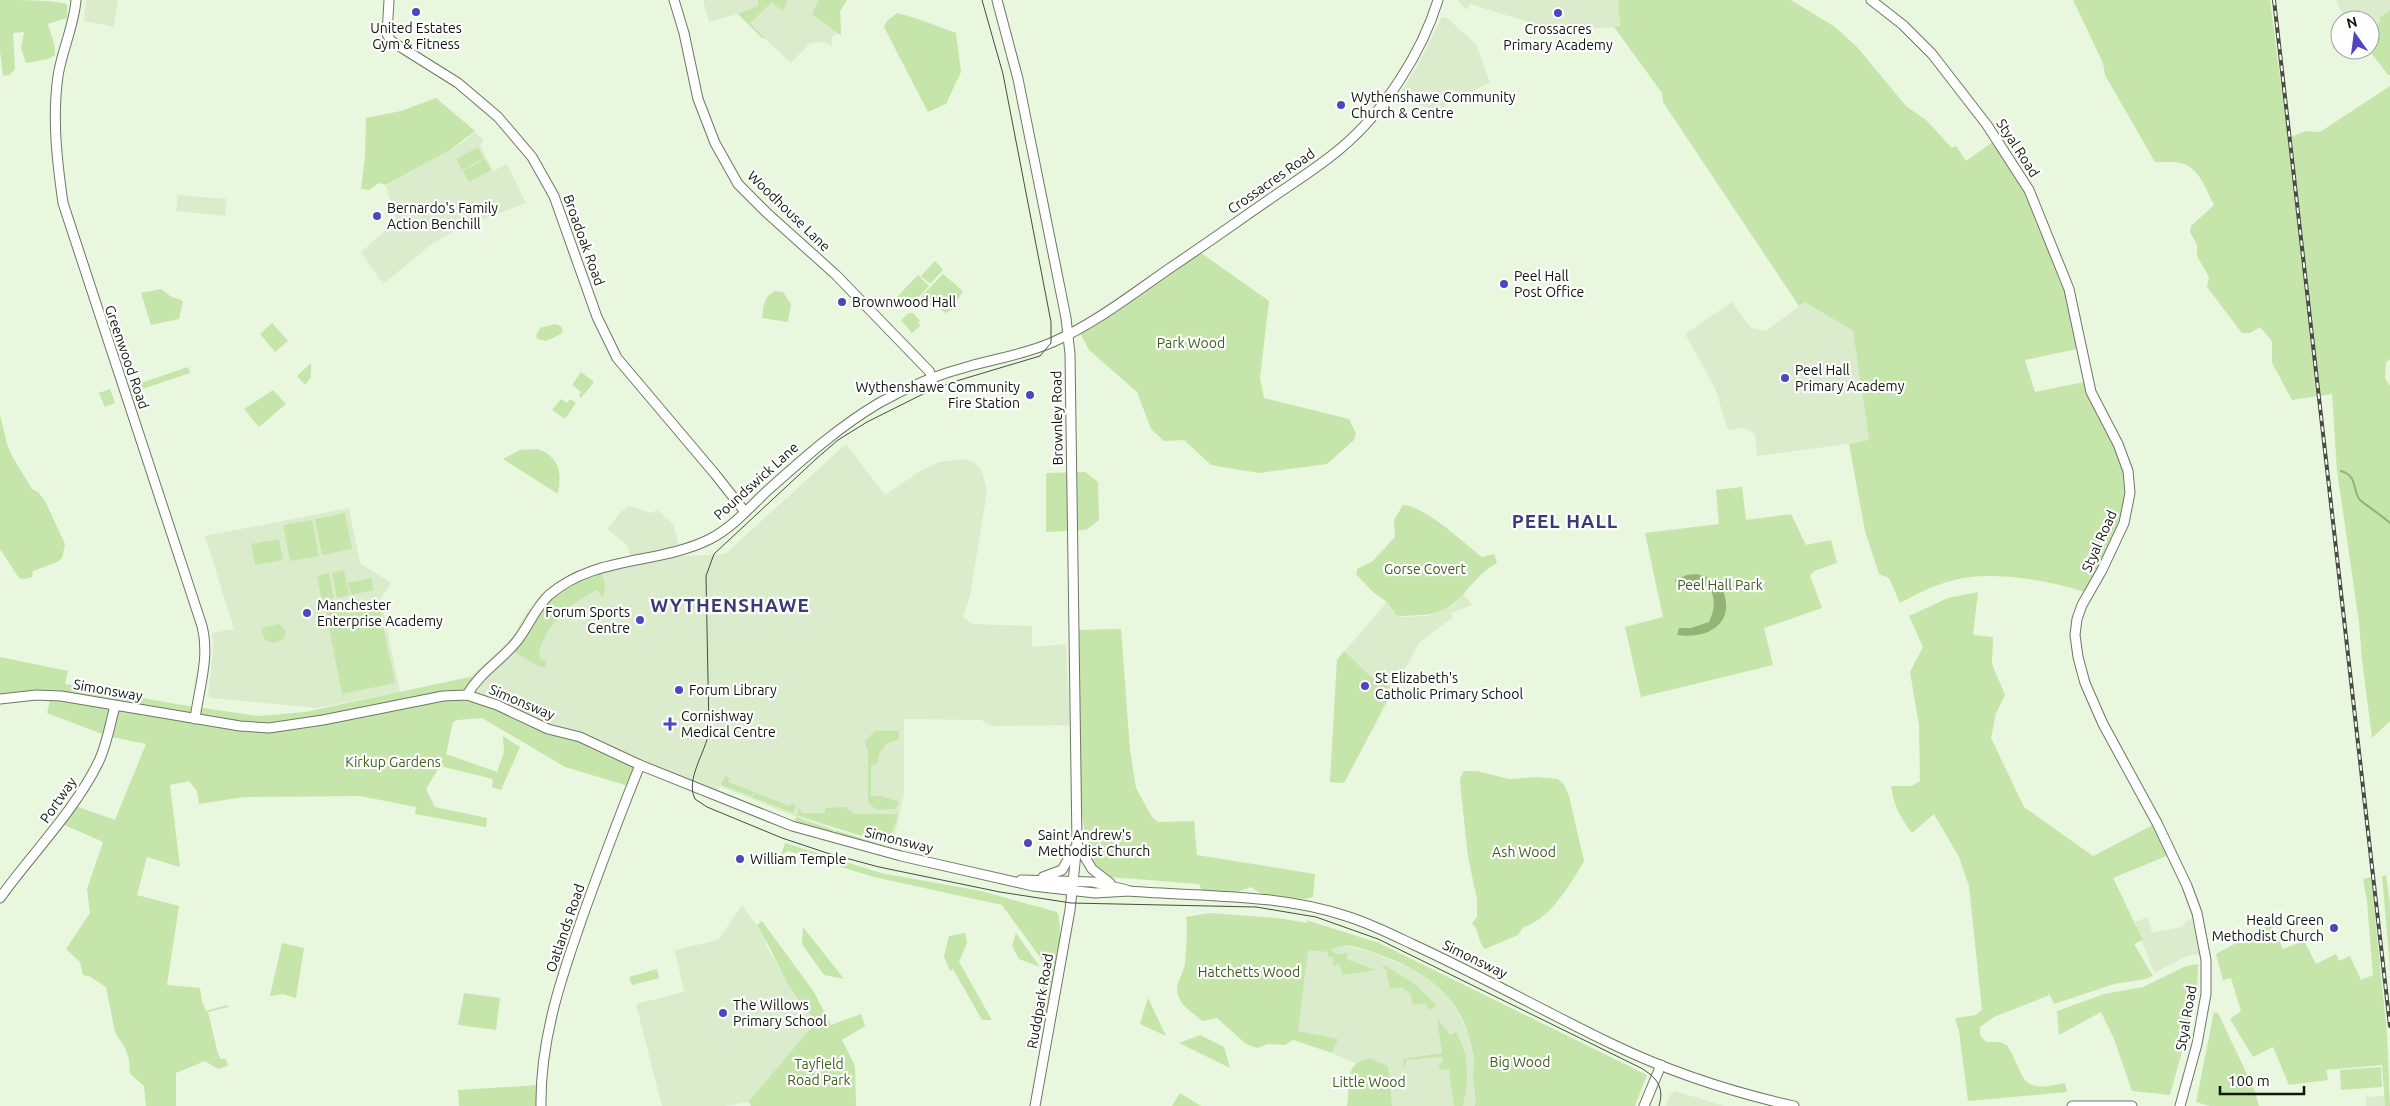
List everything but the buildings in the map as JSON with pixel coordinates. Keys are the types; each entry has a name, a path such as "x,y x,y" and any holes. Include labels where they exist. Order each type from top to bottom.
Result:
{"street":[{"name":"Greenwood Road","path":"76,0 59,73 56,96 56,148 62,203 206,640 204,673 195,719"},
{"name":"Broadoak Road","path":"389,0 387,34 391,41 458,82 498,117 532,158 554,196 598,317 617,358 709,466 745,512"},
{"name":"Woodhouse Lane","path":"674,0 684,33 698,99 715,143 738,184 767,213 836,275 929,371 933,378"},
{"name":"Brownley Road","path":"997,0 1018,79 1068,335 1077,844 1073,881"},
{"name":"Crossacres Road","path":"1068,335 1197,250 1342,147 1365,124 1400,79 1422,39 1438,0"},
{"name":"Styal Road","path":"1870,0 1903,26 1932,54 1987,125 2030,190 2069,289 2091,392 2118,444 2128,471 2130,493 2124,523 2102,570 2082,604 2076,619 2075,635 2078,657 2085,683 2103,724 2157,823 2187,886 2197,913 2206,960 2206,994 2197,1044 2180,1106"},
{"name":"Poundswick Lane","path":"467,695 476,679 517,640 534,611 548,597 577,575 600,567 662,556 689,548 714,537 745,512 816,446 881,402 933,378 1021,354 1068,335"},
{"name":"Simonsway","path":"0,699 36,695 61,696 240,726 269,728 323,720 443,696 467,695 497,705 548,729 580,737 640,765 792,826 901,856 1014,880 1071,896 1123,890"},
{"name":"Portway","path":"0,898 22,867 60,823 86,786 100,759 114,706"},
{"name":"Oatlands Road","path":"541,1106 542,1068 554,1006 567,962 640,765"},
{"path":"1033,879 1047,877 1062,870 1077,844 1094,872 1104,880 1123,890"},
{"name":"Simonsway","path":"1014,880 1073,881 1078,886 1280,900 1348,916 1457,964 1612,1044 1725,1088 1794,1106"},
{"name":"Ruddpark Road","path":"1035,1106 1073,881"},
{"path":"1644,1106 1661,1064"},
{"path":"2072,1106 2132,1106"}],"shaded area":[{"path":"86,0 118,0 114,27 84,21"},
{"path":"703,0 758,0 759,6 772,0 847,0 840,11 841,35 836,34 831,38 832,46 824,42 810,43 791,63 738,14 709,22"},
{"name":"Crossacres Primary Academy","path":"1457,0 1618,0 1620,27 1578,29 1538,25 1470,4 1467,10"},
{"path":"2336,0 2390,0 2390,75 2377,60 2380,60 2380,10 2340,10"},
{"path":"1442,17 1447,18 1476,44 1490,82 1444,107 1443,113 1398,97 1417,66"},
{"path":"475,132 484,139 480,146 493,171 507,164 526,203 458,229 433,243 383,284 361,252 396,221 386,186 462,143"},
{"path":"178,195 227,199 225,216 176,211"},
{"name":"Peel Hall Primary Academy","path":"1732,302 1751,328 1766,331 1805,302 1853,331 1869,441 1757,456 1755,434 1743,427 1728,430 1715,388 1685,334"},
{"path":"846,444 885,495 920,471 939,462 965,459 975,463 982,471 987,492 970,596 963,617 973,624 1032,626 1032,647 1066,644 1070,725 991,726 981,720 904,719 904,793 893,845 794,816 720,786 715,795 467,695 476,679 470,677 511,639 529,608 536,615 594,572 667,557 725,554"},
{"path":"629,506 651,513 657,510 673,524 680,550 631,556 626,544 607,529 622,511"},
{"name":"Manchester Enterprise Academy","path":"349,508 360,563 391,583 381,598 400,692 316,708 211,698 208,695 213,650 212,633 234,629 205,536"},
{"path":"1697,574 1718,581 1724,594 1725,615 1712,630 1703,634 1691,636 1677,635 1679,628 1691,628 1709,622 1713,613 1714,600 1709,586 1693,583 1677,586 1675,580 1687,575"},
{"name":"St Elizabeth's Catholic Primary School","path":"1463,594 1472,605 1450,613 1453,617 1419,643 1344,783 1330,782 1337,660 1387,602 1392,611 1402,617 1428,616 1453,606"},
{"name":"The Willows Primary School","path":"742,905 765,937 766,945 789,986 816,1022 748,1102 724,1106 662,1106 636,1004 684,992 675,950 718,940"},
{"path":"2148,917 2152,933 2182,927 2186,921 2192,919 2200,954 2189,955 2154,973 2135,922"},
{"path":"1306,939 1365,950 1420,972 1440,987 1453,1003 1469,1034 1474,1063 1475,1106 1364,1106 1362,1066 1332,1053 1294,1029"},
{"path":"1675,1091 1724,1106 1666,1106 1670,1095"},
{"path":"2384,1096 2385,1106 2366,1106 2366,1097"}],"green space":[{"path":"0,0 45,1 67,4 67,18 48,24 55,47 55,55 48,59 26,63 21,48 24,32 13,33 15,69 9,75 3,76 0,51"},
{"path":"758,0 788,0 782,11 772,2 750,23 764,37 763,39 738,14 758,6"},
{"path":"819,0 847,0 840,11 841,35 812,14"},
{"path":"1618,0 1791,0 1835,27 1857,47 1906,106 1926,120 1952,148 1956,146 1966,161 1994,141 2025,188 2066,290 2077,349 2025,360 2035,392 2084,382 2102,425 2121,459 2125,476 2126,494 2117,528 2110,545 2084,592 2037,580 1984,576 1968,577 1947,582 1900,603 1889,578 1879,574 1865,531 1849,444 1869,440 1853,331 1805,302 1799,306 1663,102 1662,93 1614,27 1620,26"},
{"path":"2073,0 2270,0 2288,138 2306,131 2320,132 2390,86 2390,359 2386,363 2385,378 2390,386 2390,721 2372,738 2359,622 2337,471 2332,394 2292,400 2272,363 2272,341 2260,327 2250,333 2242,333 2207,287 2209,277 2197,256 2197,245 2190,232 2191,226 2214,205 2197,174 2187,165 2177,162 2155,162 2105,75 2103,63"},
{"path":"2390,10 2390,75 2377,60 2380,60 2380,17"},
{"path":"897,13 956,33 961,72 946,104 928,112 884,27 887,21"},
{"path":"436,98 475,131 450,150 386,185 379,183 369,190 361,189 365,157 366,118 401,111"},
{"path":"478,147 484,158 462,170 456,159"},
{"path":"485,159 491,170 469,182 463,171"},
{"name":"Park Wood","path":"1197,250 1269,301 1260,378 1264,398 1349,419 1356,433 1354,440 1327,464 1259,473 1211,465 1184,440 1164,441 1151,429 1137,392 1089,350 1079,331"},
{"path":"935,261 943,270 930,284 921,276"},
{"path":"943,274 963,291 952,310 945,313 935,304 932,307 921,297"},
{"path":"918,275 929,286 908,308 897,297"},
{"path":"161,289 170,296 183,301 179,319 151,325 141,293"},
{"path":"775,291 783,292 791,304 788,322 762,318 766,299"},
{"path":"909,313 913,313 921,325 912,333 901,320"},
{"path":"272,323 288,341 275,352 260,334"},
{"path":"555,324 561,326 563,331 561,334 546,341 537,339 536,336 540,328"},
{"path":"311,363 311,377 305,385 297,376"},
{"path":"188,367 190,373 127,394 126,388"},
{"path":"581,372 594,382 581,398 579,396 581,392 572,385"},
{"path":"110,389 115,403 105,407 99,393"},
{"path":"273,390 286,404 259,427 244,409"},
{"path":"561,399 567,403 570,399 576,403 565,419 552,410"},
{"path":"0,415 12,456 32,489 38,492 45,501 65,544 62,558 57,562 33,571 32,577 24,579 19,578 0,549"},
{"path":"537,449 550,456 557,466 560,479 558,494 503,459 520,450"},
{"path":"1085,472 1098,482 1099,520 1086,530 1046,532 1046,473"},
{"name":"Peel Hall Park","path":"1742,487 1746,520 1791,514 1806,545 1831,540 1837,563 1814,571 1810,576 1822,608 1764,628 1773,665 1641,697 1625,627 1663,617 1645,533 1719,524 1716,490"},
{"name":"Gorse Covert","path":"1403,505 1412,507 1433,518 1482,557 1494,554 1497,563 1486,570 1455,603 1446,609 1420,615 1396,615 1387,602 1373,592 1356,574 1358,568 1372,562 1395,537 1394,520"},
{"path":"345,513 352,549 322,555 315,519"},
{"path":"312,520 319,556 290,561 283,525"},
{"path":"279,539 283,560 255,565 251,544"},
{"path":"344,570 349,595 337,598 332,573"},
{"path":"594,572 602,574 605,585 604,596 602,597 597,590 587,595 569,607 554,623 548,631 539,652 541,659 546,660 544,667 540,667 514,652 545,603 558,592"},
{"path":"329,573 334,598 322,601 317,576"},
{"path":"371,578 374,590 351,595 348,583"},
{"path":"1978,592 1973,635 1993,637 1992,664 2005,695 1996,713 1991,738 2024,807 2093,856 2153,825 2169,855 2113,878 2143,940 2134,944 2153,976 2114,984 2054,1004 2050,995 1994,1017 1980,1027 1980,1035 1986,1042 1999,1042 2007,1045 2021,1074 2031,1085 2050,1086 2065,1083 2067,1092 1968,1101 1959,1031 1955,1018 1976,1015 1982,1010 1969,886 1959,857 1934,814 1912,833 1898,811 1891,786 1912,786 1920,781 1919,725 1910,672 1923,647 1909,616 1948,598"},
{"path":"378,601 395,683 342,694 326,612"},
{"path":"280,624 286,632 283,640 274,643 265,640 261,628"},
{"path":"1121,629 1130,750 1136,788 1152,817 1158,822 1194,821 1197,855 1315,874 1313,897 1287,899 1258,892 1251,887 1234,893 1202,890 1199,884 1110,877 1095,864 1087,845 1081,811 1073,630"},
{"path":"1344,651 1370,676 1393,689 1344,783 1330,782 1337,660"},
{"name":"Kirkup Gardens","path":"0,657 68,671 65,684 176,704 258,716 305,712 470,677 476,679 467,694 640,765 632,784 625,785 565,767 482,718 453,722 446,754 497,772 504,752 503,736 520,747 501,790 492,787 493,779 440,766 426,789 435,807 487,818 486,827 415,814 416,807 360,796 244,797 199,804 197,791 189,781 170,785 180,867 147,857 137,895 179,906 167,985 200,988 202,1002 206,1011 227,1005 228,1007 208,1012 218,1054 221,1059 226,1059 228,1066 218,1069 205,1061 176,1073 176,1106 146,1106 144,1086 130,1074 126,1050 115,1032 106,987 89,976 83,975 80,962 66,949 90,913 87,889 103,842 60,823 73,805 115,820 146,744 107,736 47,713 51,696 0,699"},
{"path":"875,731 899,731 899,739 887,743 879,754 878,763 871,766 871,796 881,796 899,802 896,809 876,809 868,800 868,749 866,749 865,741"},
{"name":"Ash Wood","path":"1464,771 1477,771 1509,779 1536,777 1558,779 1564,785 1569,796 1584,861 1559,900 1542,917 1523,927 1518,935 1485,949 1472,923 1477,917 1477,899 1468,857 1461,792 1460,779"},
{"path":"725,776 730,778 728,782 755,792 750,796 721,785"},
{"path":"756,793 790,806 792,803 796,804 793,813 752,797"},
{"path":"845,807 855,814 898,814 889,843 886,844 797,815 799,809 802,810 801,813 825,813 825,808"},
{"path":"796,817 834,830 833,834 795,821"},
{"path":"835,830 883,845 884,848 834,834"},
{"path":"785,843 881,873 981,891 1057,912 1060,934 1059,949 1047,1022 1039,1022 1031,1018 1046,971 1045,964 1002,905 874,877 788,851 781,855"},
{"path":"2386,875 2390,903 2390,968 2382,876"},
{"path":"2371,877 2387,1034 2390,1106 2385,1106 2382,1065 2326,1070 2328,1080 2289,1085 2273,1047 2253,1057 2230,1019 2241,1011 2231,978 2223,980 2216,954 2271,924 2283,949 2304,941 2316,964 2336,954 2339,961 2350,956 2361,980 2373,975 2367,901 2363,879"},
{"path":"1210,913 1277,918 1308,923 1306,920 1379,943 1647,1075 1635,1106 1475,1106 1474,1063 1470,1039 1463,1020 1454,1004 1429,979 1413,969 1353,946 1336,947 1331,950 1336,954 1348,953 1346,959 1376,970 1342,975 1340,964 1333,966 1333,957 1328,957 1328,952 1308,950 1298,1031 1338,1039 1332,1053 1293,1040 1285,1045 1268,1044 1257,1048 1246,1044 1217,1018 1202,1021 1184,1005 1177,992 1185,963 1186,917"},
{"name":"Tayfield Road Park","path":"762,921 814,992 831,1025 861,1014 865,1026 842,1040 855,1066 856,1106 751,1106 748,1102 816,1022 794,994 784,977 757,925"},
{"path":"803,927 844,979 824,975 802,944"},
{"path":"965,933 967,943 959,962 992,1020 982,1020 953,969 950,971 944,956 949,936"},
{"path":"1016,933 1040,967 1019,959 1012,946"},
{"path":"282,943 304,948 296,998 283,994 270,996"},
{"path":"2198,964 2197,997 2170,1095 2132,1091 2114,1039 2101,1012 2059,1035 2057,1011 2104,994 2143,987 2186,966"},
{"path":"1384,965 1413,983 1437,1006 1428,1010 1426,1003 1413,1005 1411,994 1402,987 1390,989 1386,969 1382,969"},
{"path":"657,969 659,978 632,985 629,977"},
{"path":"464,993 500,998 496,1030 458,1025"},
{"path":"1148,998 1166,1036 1140,1024"},
{"path":"2214,1012 2218,1013 2254,1089 2259,1106 2210,1106 2196,1102"},
{"path":"1437,1018 1450,1035 1456,1032 1464,1050 1467,1077 1463,1106 1454,1106 1449,1069 1440,1070 1439,1064 1443,1063 1442,1057 1406,1060 1406,1066 1404,1066 1403,1059 1442,1053"},
{"path":"1200,1035 1224,1047 1230,1068 1179,1043"},
{"name":"Little Wood","path":"1369,1058 1388,1066 1392,1106 1347,1106 1351,1070 1360,1061"},
{"path":"2381,1067 2382,1087 2341,1090 2340,1070"},
{"path":"540,1085 541,1106 459,1106 458,1090"},
{"path":"1180,1093 1201,1106 1172,1106"}],"waterway":[{"path":"2341,471 2352,479 2359,499 2390,523"}],"tram line":[{"path":"982,0 1003,74 1051,322 1051,343 1040,356 953,382 923,394 867,422 838,440 714,554 706,576 709,731 694,774 693,791 695,799 707,807 782,838 827,853 879,867 1000,892 1071,903 1256,907 1316,917 1378,939 1641,1068 1658,1083 1661,1093 1659,1106"}],"railway":[{"path":"2274,0 2390,1026"}],"place":[{"name":"United Estates Gym & Fitness","path":"416,12"},
{"name":"Crossacres Primary Academy","path":"1558,13"},
{"name":"Wythenshawe Community Church & Centre","path":"1341,105"},
{"name":"Bernardo's Family Action Benchill","path":"377,216"},
{"name":"Peel Hall Post Office","path":"1504,284"},
{"name":"Brownwood Hall","path":"842,302"},
{"name":"Peel Hall Primary Academy","path":"1785,378"},
{"name":"Wythenshawe Community Fire Station","path":"1030,395"},
{"name":"Manchester Enterprise Academy","path":"307,613"},
{"name":"Forum Sports Centre","path":"640,620"},
{"name":"St Elizabeth's Catholic Primary School","path":"1365,686"},
{"name":"Forum Library","path":"679,690"},
{"name":"Cornishway Medical Centre","path":"670,724"},
{"name":"Saint Andrew's Methodist Church","path":"1028,843"},
{"name":"William Temple","path":"740,859"},
{"name":"Heald Green Methodist Church","path":"2334,928"},
{"name":"The Willows Primary School","path":"723,1013"}],"district":[{"name":"PEEL HALL","path":"1565,521"},
{"name":"WYTHENSHAWE","path":"730,605"}],"park label":[{"name":"Hatchetts Wood","path":"1249,972"},
{"name":"Big Wood","path":"1520,1062"}]}
